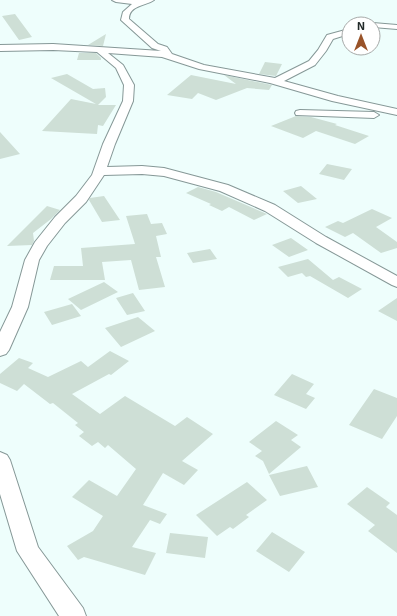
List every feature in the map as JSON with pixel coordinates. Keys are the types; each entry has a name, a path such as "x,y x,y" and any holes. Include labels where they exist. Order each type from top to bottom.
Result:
{"street":[{"path":"116,0 146,1"},
{"path":"146,1 128,9 124,17 125,20 147,37 151,42 164,49 170,55"},
{"path":"381,26 397,27"},
{"path":"276,81 312,63 322,51 330,37 341,34"},
{"path":"0,48 53,47 152,52 170,55 202,67 276,81 336,99 397,113"},
{"path":"0,350 20,307 32,260 40,245 55,226 81,199 100,171 109,144 128,101 129,85 120,67 99,50"},
{"path":"300,113 397,113"},
{"path":"100,171 142,170 164,172 224,188 270,208 321,240 397,282"},
{"path":"0,460 28,551 74,616"}],"building":[{"path":"15,14 32,37 19,40 2,16"},
{"path":"106,34 103,46 88,45"},
{"path":"79,53 96,53 101,60 77,60"},
{"path":"265,62 282,64 276,76 259,74"},
{"path":"67,74 93,89 105,88 106,97 98,105 116,105 103,126 98,125 97,134 42,131 71,99 96,104 51,78"},
{"path":"191,75 236,84 224,75 272,85 269,90 247,88 216,100 198,93 192,99 167,95"},
{"path":"296,116 311,117 337,124 335,125 369,136 355,144 316,131 303,138 271,126"},
{"path":"0,132 20,154 0,159"},
{"path":"327,164 352,169 344,180 319,174"},
{"path":"301,186 317,199 298,203 283,191"},
{"path":"198,187 216,192 267,214 254,220 229,207 222,211 209,205 211,204 186,193"},
{"path":"104,196 120,220 102,222 89,200 90,198"},
{"path":"47,206 60,210 33,233 34,241 32,245 7,246"},
{"path":"372,209 392,218 376,227 397,242 397,248 381,253 353,233 345,237 325,227 338,221 343,223"},
{"path":"147,214 151,224 162,223 167,234 156,236 161,257 156,257 165,287 139,290 131,260 102,262 105,280 50,280 54,266 83,266 81,248 135,244 126,216"},
{"path":"291,238 308,250 289,257 272,245"},
{"path":"210,249 217,259 193,263 187,253"},
{"path":"308,259 333,280 339,277 362,289 348,298 310,276 306,277 302,273 288,277 278,267"},
{"path":"104,282 118,292 81,310 68,299"},
{"path":"133,293 145,311 127,315 116,298"},
{"path":"397,298 397,321 378,311"},
{"path":"72,304 81,316 52,325 44,312"},
{"path":"138,317 155,331 121,347 105,328"},
{"path":"110,351 129,361 111,375 109,374 72,394 100,414 125,396 175,426 187,417 213,434 182,461 198,470 184,485 163,473 143,505 167,514 160,524 150,520 132,547 156,553 145,575 84,557 78,560 67,546 93,531 103,516 72,497 89,480 117,496 136,469 108,445 105,448 98,442 92,446 79,436 84,432 75,425 78,423 53,403 50,404 24,384 17,391 0,383 0,374 19,358 33,363 28,368 48,377 81,361 88,367"},
{"path":"292,374 314,384 306,394 315,398 306,409 274,395"},
{"path":"374,389 397,398 397,416 382,439 349,425"},
{"path":"276,421 298,435 291,440 301,447 269,474 263,461 255,456 262,451 249,442"},
{"path":"307,466 318,487 280,496 269,475"},
{"path":"247,482 267,500 246,515 249,517 233,529 230,527 217,536 196,515"},
{"path":"367,487 390,503 386,507 397,515 397,553 368,531 375,525 347,504"},
{"path":"272,532 305,552 289,572 256,551"},
{"path":"170,533 208,537 205,558 166,553"}]}
